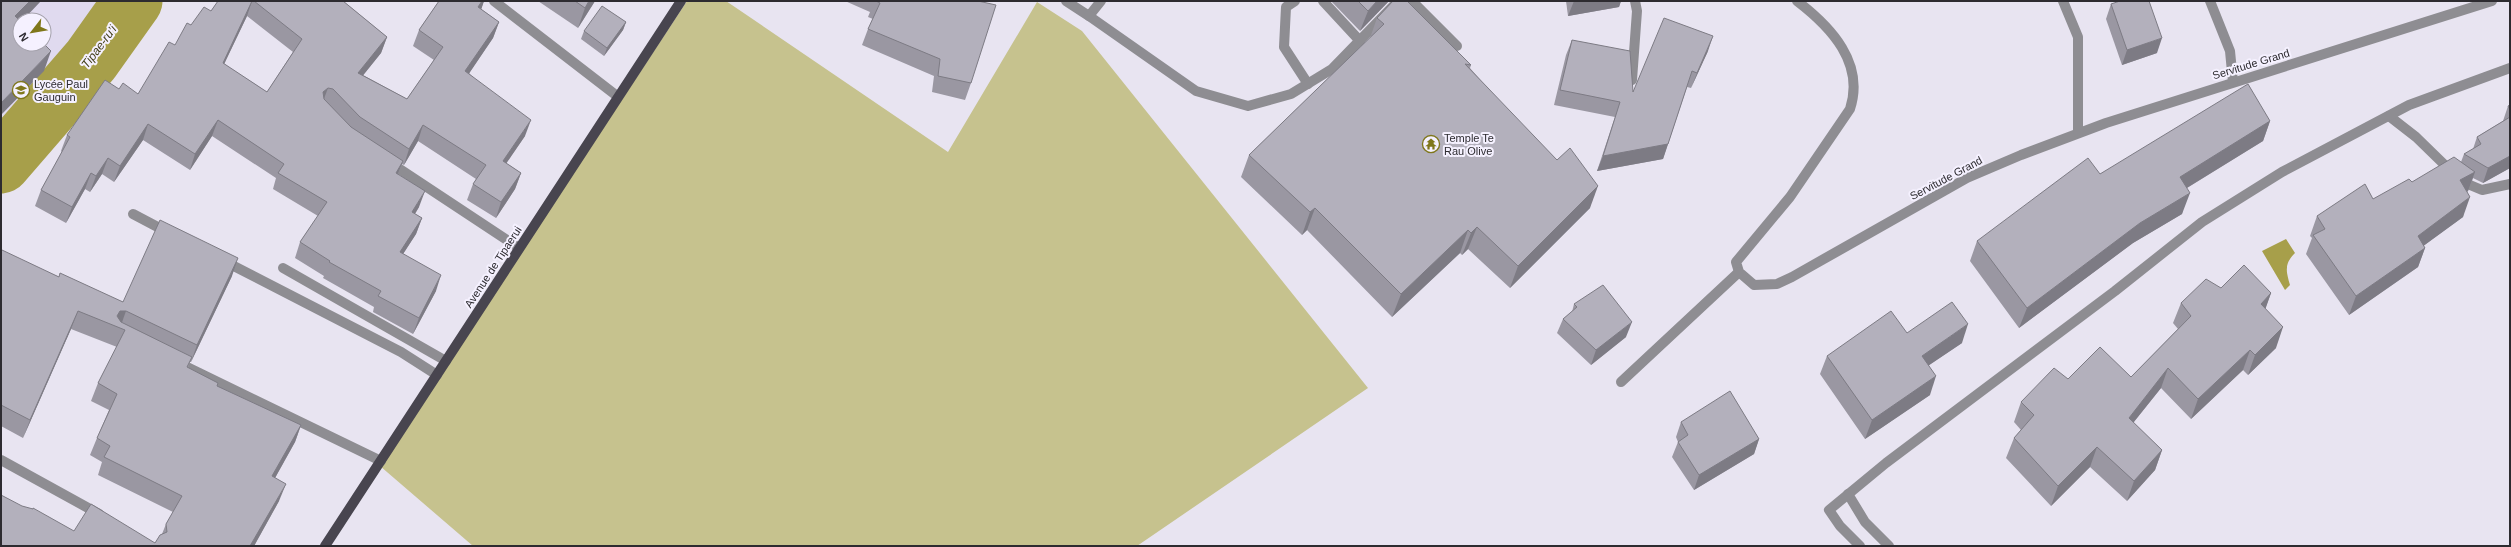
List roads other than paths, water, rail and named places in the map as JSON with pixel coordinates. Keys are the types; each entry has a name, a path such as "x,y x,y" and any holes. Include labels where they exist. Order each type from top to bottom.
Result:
{"main road":[{"name":"Avenue de Tipaerui","path":"325,546 617,96 681,1"}],"street":[{"path":"494,1 617,96"},
{"path":"1066,1 1196,91 1248,106 1291,94 1332,70 1398,1"},
{"path":"1089,16 1101,1"},
{"path":"1295,1 1286,7 1284,47 1308,84"},
{"path":"1323,1 1360,41"},
{"path":"1412,1 1458,46"},
{"path":"1632,80 1637,11 1635,1"},
{"path":"1621,382 1739,272 1736,262 1741,253 1790,197 1850,108 1855,93 1847,54 1824,22 1797,1"},
{"path":"2063,1 2078,37 2078,133"},
{"path":"2210,1 2230,51 2233,82"},
{"name":"Servitude Grand","path":"1739,272 1754,285 1777,284 1967,178 2078,133 2233,82 2492,1"},
{"path":"1860,546 1840,526 1829,510 2202,222 2282,172 2416,102 2510,68"},
{"path":"2389,116 2416,137 2456,175 2470,185 2482,190 2510,184"},
{"path":"377,155 519,248"},
{"path":"133,214 182,240"},
{"path":"217,258 401,352 437,375"},
{"path":"283,268 446,361"},
{"path":"174,361 381,461"},
{"path":"1,460 109,520"},
{"path":"1848,494 1865,522 1889,546"}],"waterway":[{"name":"Tipae-ru’i","path":"1,164 91,60 133,1"}],"place":[{"name":"Lycée Paul Gauguin","path":"21,90"},
{"name":"Temple Te Rau Olive","path":"1431,144"}]}
